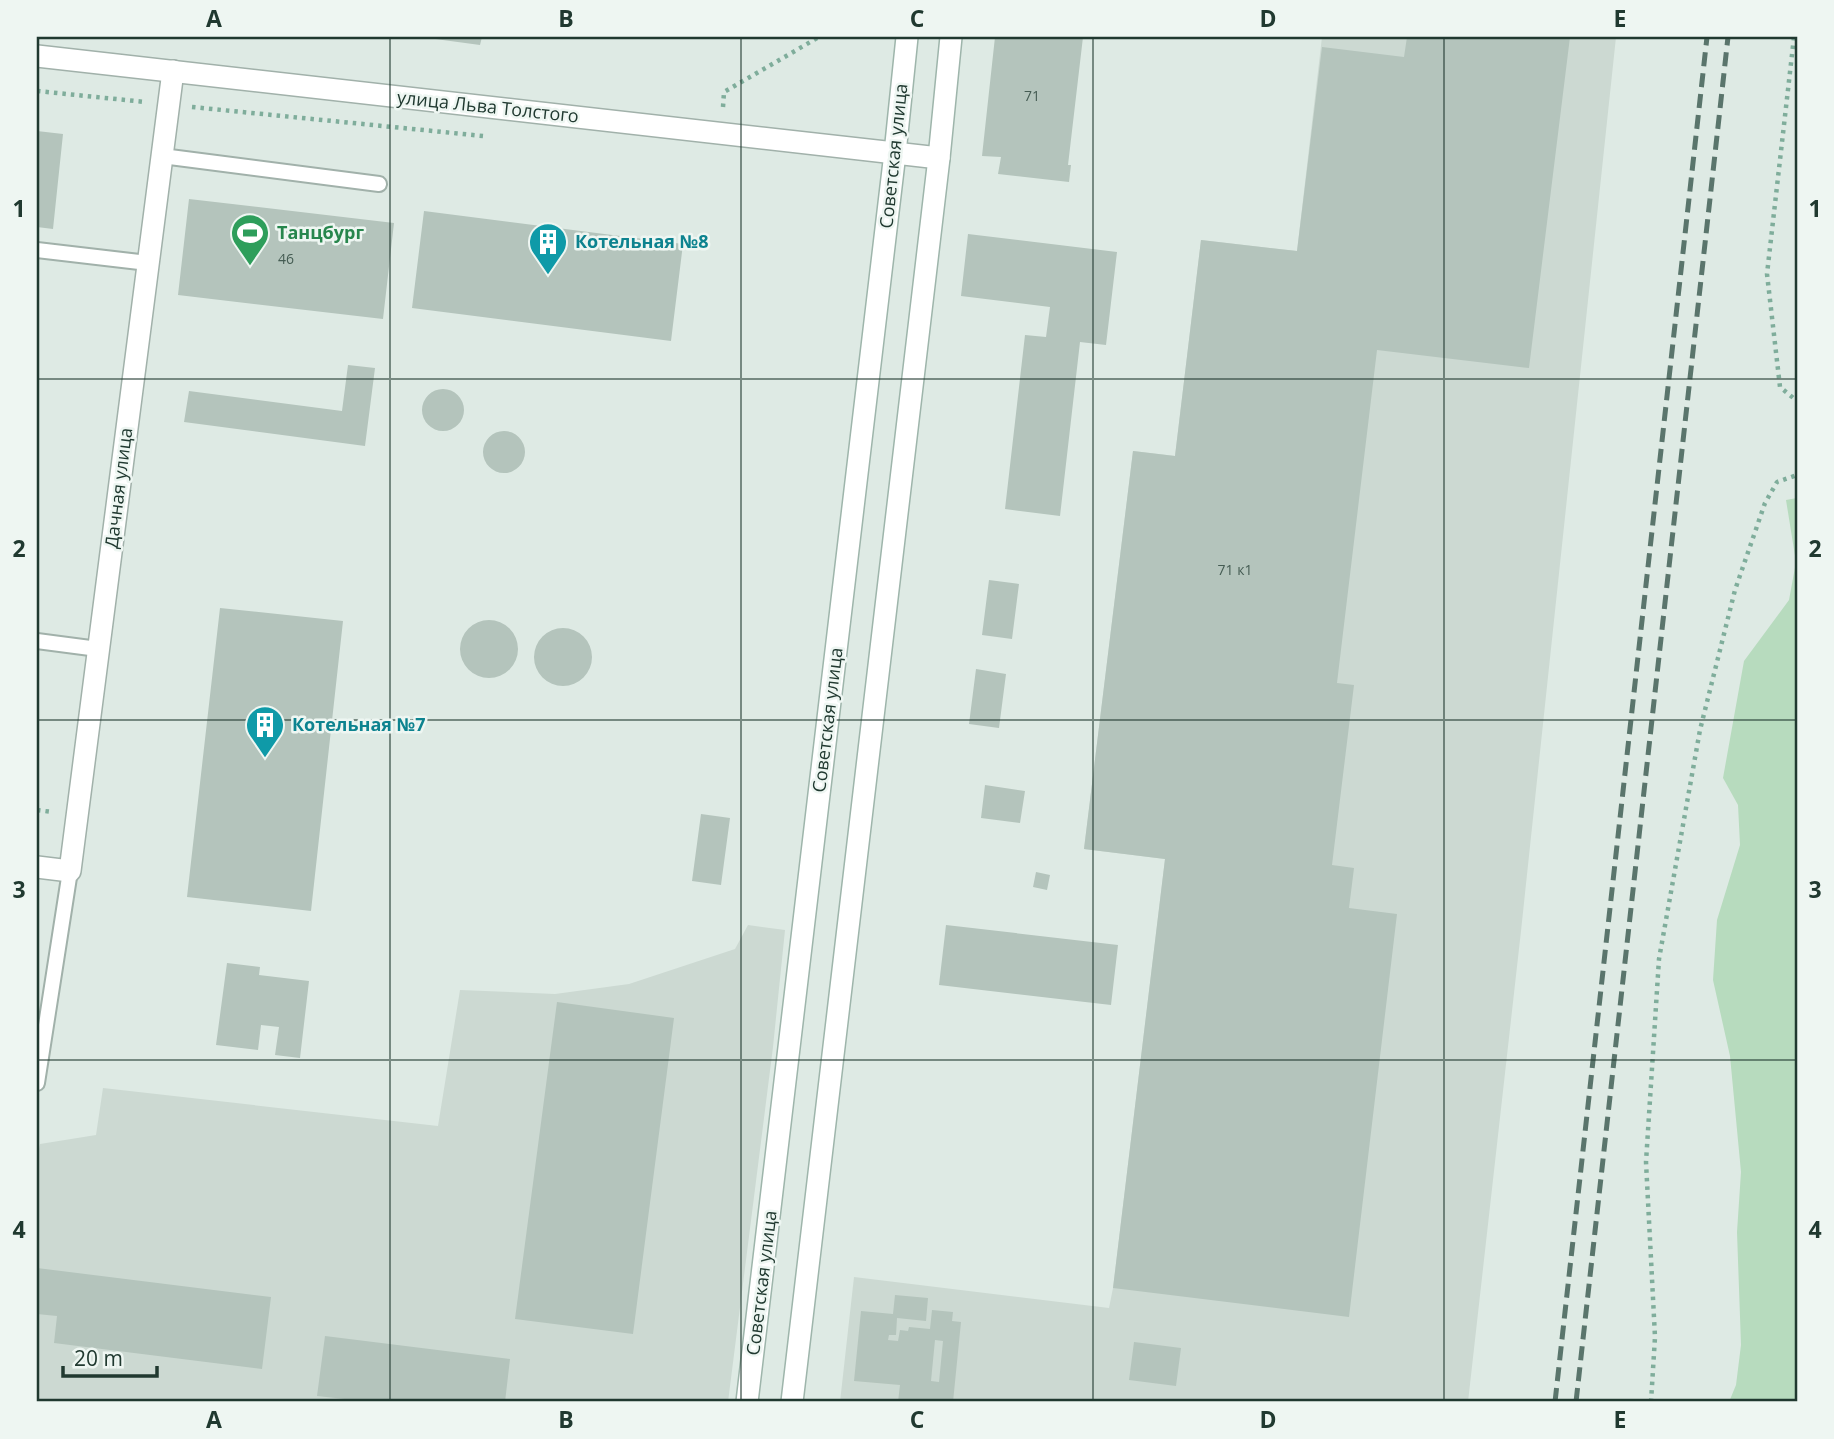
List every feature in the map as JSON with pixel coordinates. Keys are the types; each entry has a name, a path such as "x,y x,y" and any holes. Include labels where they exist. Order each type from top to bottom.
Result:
{"main road":[{"name":"Советская улица","path":"747,1402 907,37"},
{"path":"792,1402 951,37"},
{"name":"улица Льва Толстого","path":"37,56 939,158"},
{"name":"Дачная улица","path":"70,871 173,71"},
{"path":"37,867 70,871"}],"lane":[{"path":"162,156 379,184"},
{"path":"37,250 148,262"},
{"path":"37,641 98,649"},
{"path":"37,1083 70,871"}],"path":[{"path":"1794,37 1767,274 1780,387 1797,401"},
{"path":"37,91 168,105"},
{"path":"1651,1402 1656,1337 1646,1162 1659,959 1700,730 1735,590 1765,503 1777,482 1797,475"}],"shaded area":[{"path":"1322,37 1616,37 1468,1402 840,1402 854,1277 1109,1308 1165,859 1084,849 1133,451 1175,456 1201,240 1297,251"},
{"path":"748,925 785,930 773,1047 728,1402 37,1402 37,1159 40,1144 96,1135 103,1088 438,1126 460,990 555,994 629,984 735,949"}],"green space":[{"path":"1797,498 1797,1402 1729,1402 1736,1385 1741,1345 1737,1232 1741,1172 1730,1056 1713,980 1717,920 1740,845 1738,805 1723,778 1744,661 1789,600 1796,562 1786,500"}],"building":[{"path":"428,37 482,37 480,45"},
{"path":"995,37 1083,37 1068,165 1071,165 1069,182 998,174 1001,157 982,156"},
{"path":"1407,37 1570,37 1529,368 1377,350 1337,683 1354,685 1332,865 1354,868 1349,908 1397,914 1349,1317 1113,1288 1165,859 1084,849 1133,451 1175,456 1201,240 1297,251 1322,47 1404,57"},
{"path":"37,131 63,134 53,229 37,227"},
{"path":"189,199 394,223 383,319 178,295"},
{"name":"Котельная №8","path":"424,211 683,244 671,341 412,308"},
{"path":"968,234 1117,252 1106,345 1080,342 1060,516 1005,509 1025,335 1046,337 1050,307 961,296"},
{"path":"348,365 375,368 365,446 184,422 189,391 342,411"},
{"path":"443,389 458,395 464,410 458,425 443,431 428,425 422,410 428,395"},
{"path":"504,431 519,437 525,452 519,467 504,473 489,467 483,452 489,437"},
{"path":"989,580 1019,584 1012,639 982,635"},
{"name":"Котельная №7","path":"220,608 343,621 311,911 187,897"},
{"path":"489,620 505,625 513,633 518,649 513,665 505,673 489,678 473,673 465,665 460,649 465,633 473,625"},
{"path":"563,628 579,633 587,641 592,657 587,673 579,681 563,686 547,681 539,673 534,657 539,641 547,633"},
{"path":"976,669 1006,674 999,728 969,724"},
{"path":"985,785 1025,791 1020,823 981,818"},
{"path":"701,814 730,818 721,885 692,881"},
{"path":"1036,872 1050,875 1047,890 1033,887"},
{"path":"946,925 1118,945 1111,1005 939,985"},
{"path":"227,963 260,967 259,975 309,981 300,1058 275,1055 279,1027 261,1025 258,1050 216,1045"},
{"path":"557,1002 674,1018 633,1334 515,1319"},
{"path":"37,1268 271,1297 262,1369 54,1343 57,1316 37,1314"},
{"path":"895,1295 928,1298 926,1321 897,1318 896,1335 889,1335 888,1340 898,1341 900,1330 908,1331 909,1327 930,1329 932,1310 953,1312 952,1321 961,1322 953,1402 898,1402 900,1385 854,1381 861,1311 893,1314","holes":["935,1340 943,1341 939,1382 931,1381"]},
{"path":"325,1336 510,1359 505,1402 372,1402 317,1396"},
{"path":"1134,1342 1181,1348 1176,1386 1129,1380"}],"railway":[{"path":"1555,1402 1707,37"},
{"path":"1576,1402 1728,37"}],"place":[{"name":"Танцбург","path":"250,267"},
{"name":"Котельная №8","path":"548,276"},
{"name":"Котельная №7","path":"265,759"}]}
